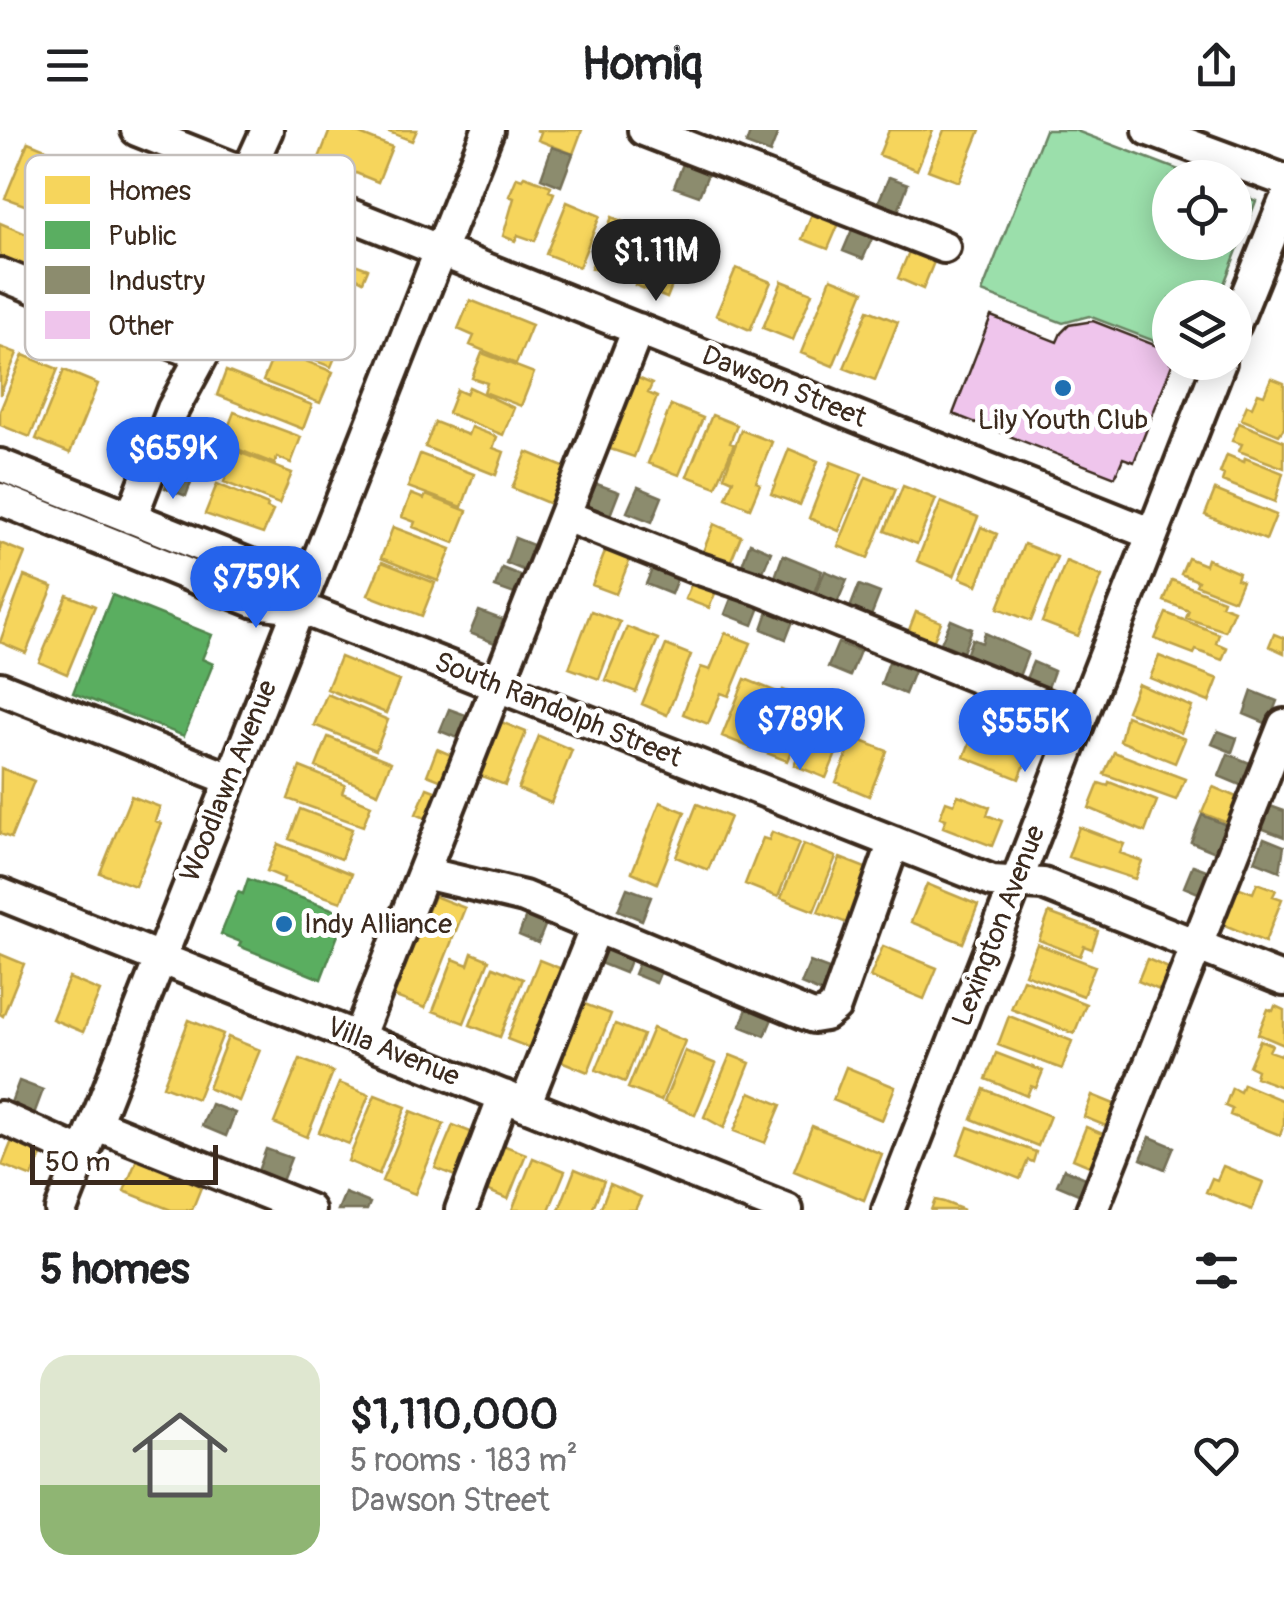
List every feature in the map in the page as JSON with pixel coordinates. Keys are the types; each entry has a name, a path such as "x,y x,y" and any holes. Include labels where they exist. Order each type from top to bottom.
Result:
{"street":[{"name":"Dawson Street","path":"137,130 200,155"},
{"path":"262,155 267,130"},
{"name":"Woodlawn Avenue","path":"61,1210 488,130"},
{"path":"644,130 944,247"},
{"path":"1149,130 1284,180"},
{"path":"1252,282 1284,203"},
{"name":"Dawson Street","path":"355,217 1152,534"},
{"path":"0,274 25,284"},
{"path":"358,1038 638,329"},
{"path":"131,518 173,408 199,360"},
{"name":"Lexington Avenue","path":"888,1210 1213,380"},
{"path":"0,466 268,572 298,607"},
{"name":"South Randolph Street","path":"0,499 256,602 298,607 992,881 1043,884 1284,980"},
{"path":"566,516 1080,719"},
{"path":"0,688 230,780"},
{"path":"1092,1210 1284,725"},
{"path":"424,873 524,897 814,1018 835,1007 894,842"},
{"name":"Villa Avenue","path":"0,894 787,1210"},
{"path":"460,1210 596,927"},
{"path":"0,1117 83,1154"},
{"path":"95,1124 309,1210"}],"green space":[{"path":"1045,130 1074,130 1153,160 1152,260 1233,260 1226,280 1152,280 1152,340 1089,316 1063,323 982,292"}],"building: Homes":[{"path":"330,130 350,130 392,147 378,182 355,173 355,155 320,155"},
{"path":"384,130 417,130 412,141"},
{"path":"536,130 582,130 573,154 538,140 541,132"},
{"path":"889,130 933,130 917,170 879,155"},
{"path":"944,130 980,130 959,182 928,170"},
{"path":"28,142 60,155 25,155 25,205 5,198"},
{"path":"517,177 551,186 549,191 554,193 535,241 518,235 515,241 503,236 514,198 509,196"},
{"path":"567,202 600,216 579,267 546,254"},
{"path":"813,211 840,221 828,249 802,239"},
{"path":"612,217 644,231 624,281 591,268"},
{"path":"0,223 25,234 25,271 0,261"},
{"path":"657,230 689,243 667,298 635,285"},
{"path":"911,247 936,257 923,289 898,278"},
{"path":"355,264 368,269 363,281 357,278 355,284"},
{"path":"736,268 771,282 750,330 716,315"},
{"path":"831,278 864,291 833,366 801,353"},
{"path":"782,281 812,293 793,340 763,328"},
{"path":"470,300 532,325 516,364 470,345 474,336 458,329"},
{"path":"868,310 898,322 875,380 844,368"},
{"path":"0,347 17,353 0,395"},
{"path":"482,353 534,373 521,406 484,392 487,383 472,378"},
{"path":"23,355 25,360 58,369 30,437 0,425 0,411"},
{"path":"272,360 303,360 333,372 320,403 263,381"},
{"path":"313,360 334,360 331,367"},
{"path":"64,370 98,384 70,453 36,439"},
{"path":"226,371 312,405 303,429 217,395"},
{"path":"633,376 652,384 648,393 657,397 634,457 601,446"},
{"path":"1271,378 1284,383 1284,428 1279,435 1241,419 1258,393 1264,395"},
{"path":"469,387 514,408 503,435 448,413 457,390 466,394"},
{"path":"671,405 703,418 679,475 648,463"},
{"path":"234,412 301,437 291,463 277,457 275,464 222,443"},
{"path":"712,415 737,425 730,443 734,444 716,487 687,476"},
{"path":"435,422 468,435 471,427 497,437 493,448 504,452 496,475 425,447"},
{"path":"1239,423 1284,441 1284,468 1239,451 1242,444 1232,441"},
{"path":"741,430 772,442 750,508 726,498 733,480 724,476"},
{"path":"789,449 818,461 800,505 771,494"},
{"path":"236,451 292,473 279,504 224,482"},
{"path":"527,452 573,471 558,507 512,488"},
{"path":"420,454 474,474 462,507 408,487"},
{"path":"1227,455 1283,473 1275,502 1222,481 1224,475 1220,473"},
{"path":"831,462 862,474 839,531 809,518"},
{"path":"866,477 896,489 868,558 838,546"},
{"path":"217,484 268,505 273,511 263,534 205,514"},
{"path":"903,486 936,499 917,544 885,531"},
{"path":"1215,490 1276,515 1266,540 1205,515"},
{"path":"411,494 424,499 426,495 467,511 454,543 413,527 415,522 402,517"},
{"path":"941,502 978,517 954,576 917,561"},
{"path":"714,524 741,536 729,565 702,554"},
{"path":"393,527 451,549 438,581 381,558"},
{"path":"981,527 997,534 977,585 960,578"},
{"path":"609,542 633,552 616,594 592,585"},
{"path":"0,543 25,553 0,614"},
{"path":"1024,544 1057,557 1031,621 998,608"},
{"path":"1188,558 1205,565 1207,559 1239,573 1237,579 1242,581 1234,600 1196,585 1198,581 1181,574"},
{"path":"1066,561 1102,576 1078,636 1042,622"},
{"path":"382,562 435,583 422,616 368,595"},
{"path":"695,575 719,584 709,608 685,599"},
{"path":"24,576 53,587 26,653 0,642"},
{"path":"1172,580 1223,600 1221,605 1234,610 1225,631 1186,618 1189,611 1164,601"},
{"path":"67,595 95,606 67,674 39,662"},
{"path":"591,611 620,622 599,679 569,668"},
{"path":"916,612 941,622 932,645 907,635"},
{"path":"1166,613 1219,634 1216,643 1227,648 1222,660 1155,639"},
{"path":"627,627 658,639 636,692 605,680"},
{"path":"725,633 751,643 729,696 721,693 708,724 683,714 701,667 710,670"},
{"path":"1274,634 1284,638 1284,653 1269,646"},
{"path":"666,645 691,655 667,715 642,704"},
{"path":"1159,656 1218,679 1209,702 1150,678"},
{"path":"340,657 399,681 386,713 327,689"},
{"path":"745,679 777,692 754,749 722,736"},
{"path":"1138,684 1192,707 1181,733 1127,711"},
{"path":"783,690 811,702 787,761 759,750"},
{"path":"327,694 388,720 376,750 314,725"},
{"path":"815,714 847,727 826,778 794,765"},
{"path":"1126,716 1185,739 1175,763 1120,741"},
{"path":"496,720 526,732 505,785 476,774"},
{"path":"978,722 1033,744 1019,779 964,757"},
{"path":"539,736 572,750 551,803 518,789"},
{"path":"328,737 391,762 378,793 316,767"},
{"path":"854,738 887,751 869,796 836,782"},
{"path":"437,749 460,759 450,784 427,775"},
{"path":"1114,752 1185,779 1176,800 1104,774"},
{"path":"300,767 345,785 342,793 371,805 363,826 288,799"},
{"path":"1,768 34,781 11,838 0,834"},
{"path":"1109,782 1157,801 1145,832 1089,808 1099,783 1108,786"},
{"path":"1213,787 1241,799 1230,824 1202,813"},
{"path":"427,788 448,796 437,823 416,814"},
{"path":"958,795 990,807 987,815 1002,821 992,846 943,827 946,819 940,817 946,801 954,804"},
{"path":"131,796 160,807 155,821 161,823 135,886 100,873"},
{"path":"660,802 685,812 657,883 632,872"},
{"path":"697,804 730,817 708,870 676,857"},
{"path":"300,809 352,829 341,859 289,839"},
{"path":"1079,827 1124,844 1120,853 1142,861 1135,879 1068,857"},
{"path":"772,832 799,843 778,897 745,884 763,838 769,840"},
{"path":"278,844 352,874 341,902 283,882 284,878 267,871"},
{"path":"803,844 836,857 814,911 781,898"},
{"path":"840,858 873,871 852,925 818,912"},
{"path":"1257,883 1276,890 1273,896 1282,899 1265,942 1220,923 1235,886 1253,893"},
{"path":"927,884 978,905 963,943 911,922"},
{"path":"434,896 465,908 425,1008 393,996"},
{"path":"1049,913 1098,931 1092,949 1084,946 1080,956 1039,940"},
{"path":"1037,944 1095,966 1083,996 1025,974"},
{"path":"883,946 937,968 924,999 870,977"},
{"path":"472,953 489,960 464,1023 433,1011 453,959 468,965"},
{"path":"0,954 24,964 3,1016 0,1014"},
{"path":"1147,959 1171,969 1162,991 1138,981"},
{"path":"539,960 567,971 535,1050 507,1039"},
{"path":"493,967 523,979 500,1037 470,1025"},
{"path":"69,978 100,991 83,1032 52,1019"},
{"path":"1023,979 1086,1004 1074,1034 1011,1009"},
{"path":"579,1002 611,1014 588,1072 556,1059"},
{"path":"1275,1006 1284,1010 1284,1045 1258,1034 1268,1009 1273,1011"},
{"path":"1009,1016 1072,1041 1062,1069 998,1045"},
{"path":"189,1020 223,1034 197,1099 163,1086"},
{"path":"615,1024 643,1035 625,1082 596,1070"},
{"path":"653,1028 685,1041 661,1101 628,1088"},
{"path":"228,1037 260,1050 239,1101 208,1088"},
{"path":"1260,1040 1272,1045 1269,1051 1284,1056 1284,1088 1255,1077 1257,1070 1249,1066"},
{"path":"685,1051 716,1064 695,1115 664,1102"},
{"path":"996,1053 1043,1071 1036,1088 1031,1086 1027,1096 986,1079"},
{"path":"730,1055 750,1063 724,1128 704,1117"},
{"path":"300,1059 333,1072 307,1137 274,1123"},
{"path":"846,1067 895,1087 882,1120 833,1100"},
{"path":"339,1083 369,1095 349,1144 319,1132"},
{"path":"1243,1084 1284,1101 1280,1135 1230,1115 1232,1109 1225,1106 1232,1088 1240,1092"},
{"path":"984,1089 1050,1116 1038,1146 972,1119"},
{"path":"750,1092 781,1105 765,1143 734,1131"},
{"path":"375,1095 406,1107 379,1174 348,1161"},
{"path":"1092,1095 1119,1106 1111,1128 1084,1117"},
{"path":"411,1111 444,1124 415,1194 382,1181"},
{"path":"453,1125 483,1137 465,1180 435,1168"},
{"path":"812,1126 882,1154 864,1200 794,1171"},
{"path":"968,1127 1036,1152 1033,1162 1028,1160 1020,1179 958,1154"},
{"path":"1086,1127 1105,1135 1092,1167 1073,1159"},
{"path":"14,1136 44,1148 32,1177 2,1165"},
{"path":"495,1142 526,1154 508,1199 477,1186"},
{"path":"533,1158 565,1171 549,1210 512,1210"},
{"path":"137,1159 202,1185 192,1210 171,1210 124,1191"},
{"path":"1223,1166 1263,1182 1252,1210 1206,1192"},
{"path":"575,1169 604,1181 592,1210 559,1210"},
{"path":"610,1184 641,1197 635,1210 600,1210"},
{"path":"935,1200 944,1202 964,1210 931,1210"}],"building: Public":[{"path":"112,595 212,635 202,659 213,664 184,736 73,693"},
{"name":"Indy Alliance","path":"248,879 346,914 321,979 239,946 241,942 221,934 238,892 243,894"}],"building: Industry":[{"path":"751,130 779,130 770,153 746,144"},
{"path":"552,147 573,154 561,186 541,178"},
{"path":"683,164 708,174 699,196 674,187"},
{"path":"889,177 908,184 898,211 878,203"},
{"path":"854,225 874,234 863,259 843,251"},
{"path":"173,466 194,474 186,496 165,488"},
{"path":"594,483 619,492 610,515 585,505"},
{"path":"638,487 662,497 652,522 627,512"},
{"path":"515,538 538,547 528,572 506,563"},
{"path":"750,543 771,552 762,574 742,565"},
{"path":"783,555 822,571 814,593 775,577"},
{"path":"655,562 680,571 671,594 646,584"},
{"path":"502,568 527,578 520,596 495,587"},
{"path":"825,571 847,580 837,603 815,594"},
{"path":"859,585 880,593 871,616 850,608"},
{"path":"734,591 762,602 753,625 725,614"},
{"path":"770,606 795,616 786,639 762,629"},
{"path":"479,611 503,620 495,643 470,633"},
{"path":"951,620 972,629 963,652 941,643"},
{"path":"985,633 1028,653 1018,679 965,658 972,639 982,643"},
{"path":"838,643 860,651 850,676 828,667"},
{"path":"889,662 914,671 905,694 881,684"},
{"path":"1033,662 1054,671 1046,693 1024,684"},
{"path":"1252,691 1277,701 1268,724 1244,714"},
{"path":"449,709 474,718 465,741 440,731"},
{"path":"1218,731 1237,738 1232,752 1212,744"},
{"path":"1228,754 1252,764 1243,786 1219,776"},
{"path":"1270,806 1284,811 1284,837 1261,828"},
{"path":"1202,815 1229,826 1218,853 1191,842"},
{"path":"1264,838 1284,846 1280,871 1255,861"},
{"path":"1193,865 1217,874 1208,897 1184,887"},
{"path":"627,888 651,897 642,920 618,910"},
{"path":"529,908 549,916 538,943 519,935"},
{"path":"609,941 634,950 625,973 600,963"},
{"path":"642,954 664,963 656,983 634,974"},
{"path":"810,962 834,971 825,994 801,984"},
{"path":"749,1004 774,1014 765,1036 740,1026"},
{"path":"19,1081 43,1090 33,1117 9,1108"},
{"path":"211,1104 235,1113 226,1136 202,1126"},
{"path":"1150,1137 1174,1147 1165,1169 1141,1159"},
{"path":"266,1149 291,1158 282,1181 258,1171"},
{"path":"1064,1169 1088,1179 1081,1195 1057,1185"},
{"path":"345,1193 370,1203 367,1210 338,1210"}],"building: Other":[{"name":"Lily Youth Club","path":"991,316 1057,342 1069,325 1093,321 1152,344 1152,380 1166,380 1134,462 1123,458 1115,477 953,414"}],"place":[{"name":"Lily Youth Club","path":"1063,388"},
{"name":"Indy Alliance","path":"284,924"}]}
